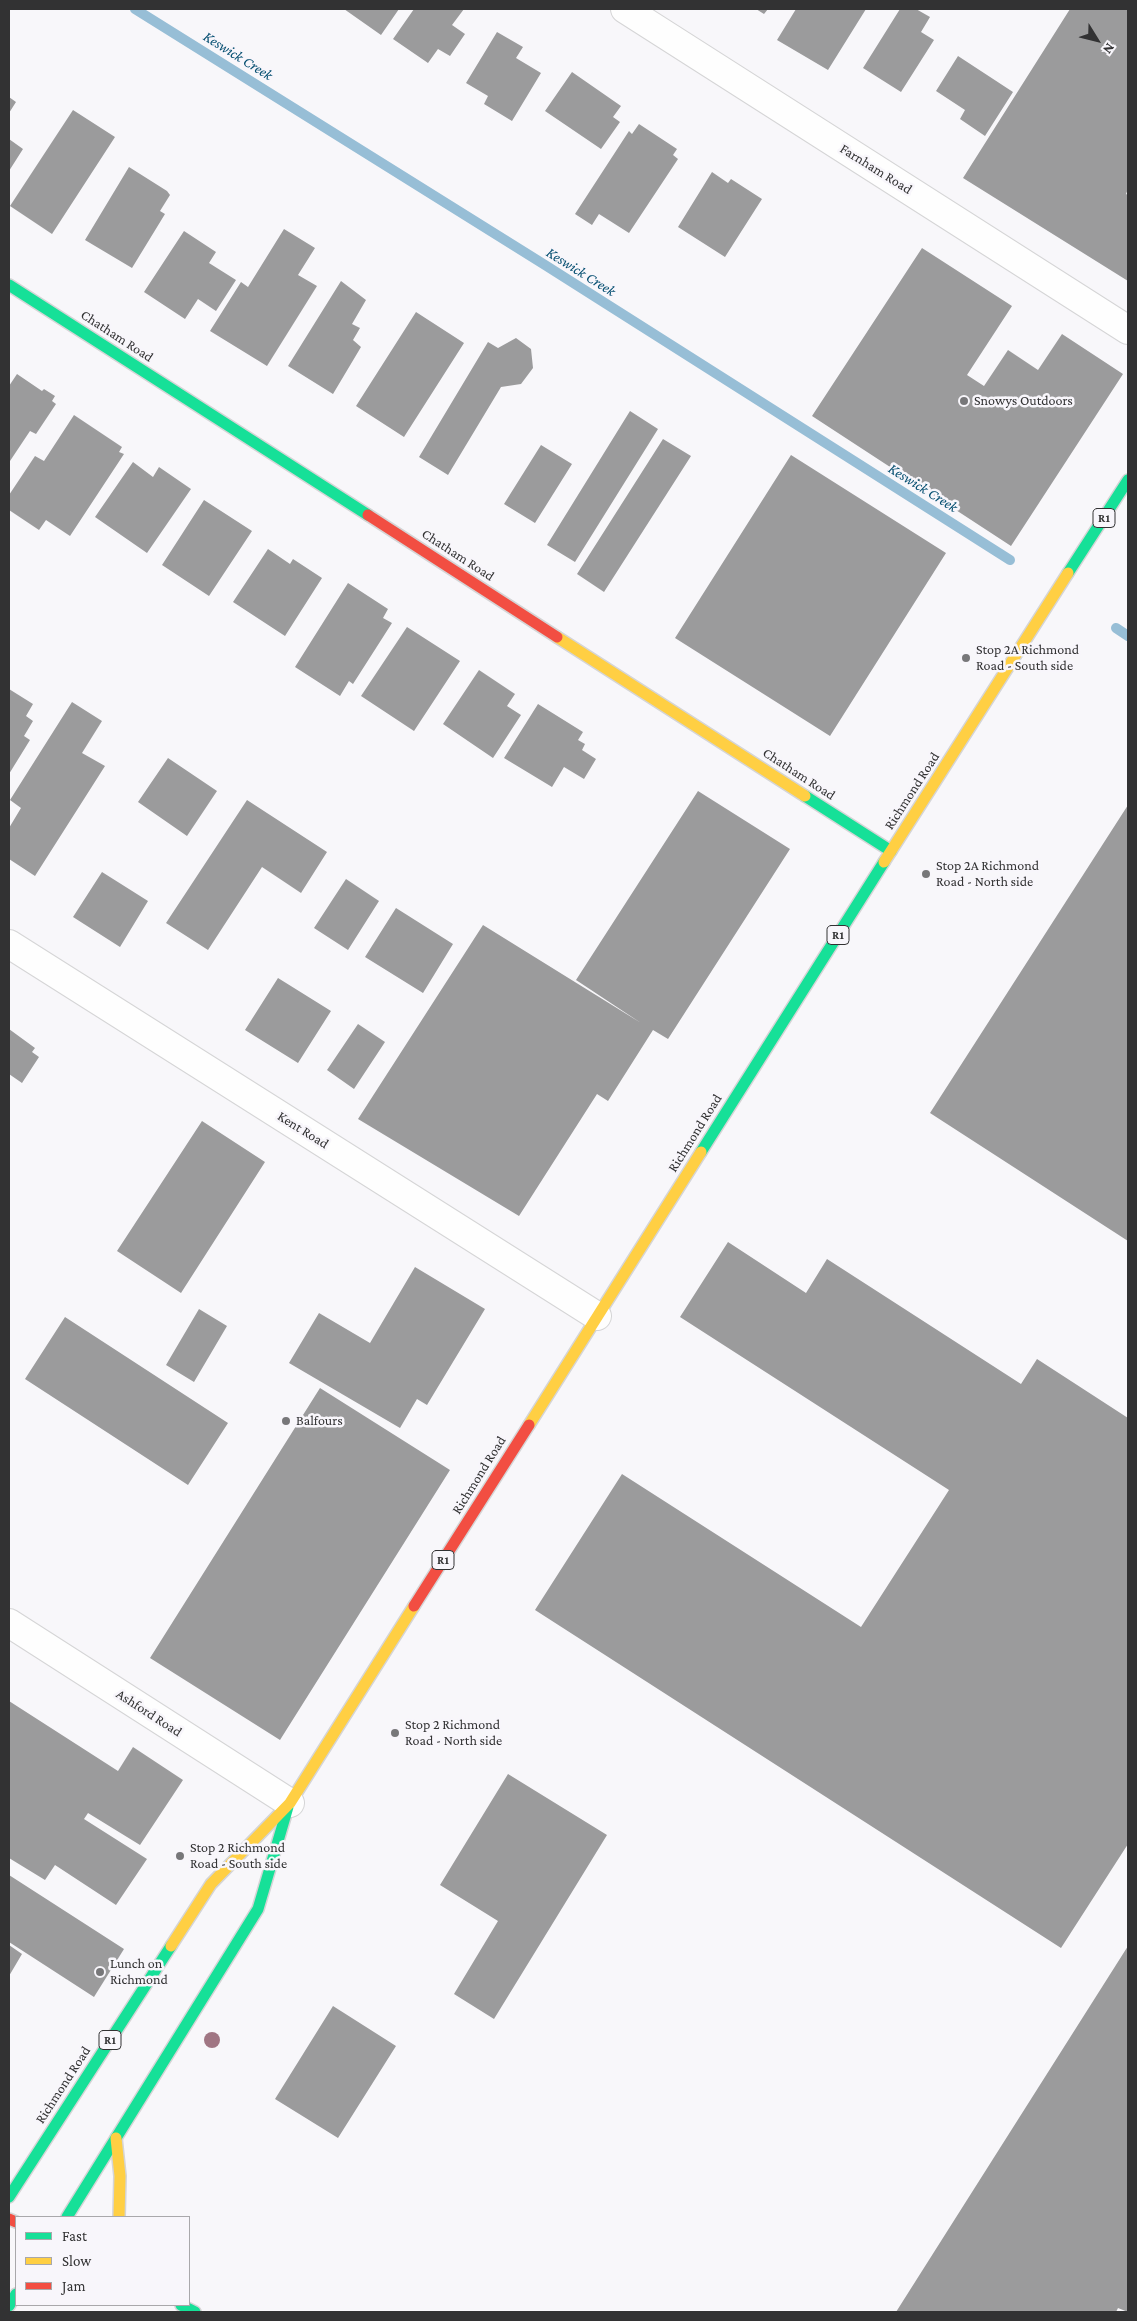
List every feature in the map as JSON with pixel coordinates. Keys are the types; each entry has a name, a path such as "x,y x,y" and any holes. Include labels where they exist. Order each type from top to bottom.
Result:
{"main road":[{"name":"Chatham Road","path":"9,284 891,851"},
{"name":"Richmond Road","path":"9,2197 211,1884 290,1803 891,851 1128,480"},
{"name":"Richmond Road","path":"68,2216 258,1909 290,1803"},
{"path":"116,2138 120,2176 119,2216"},
{"path":"9,2307 15,2296"},
{"path":"183,2306 195,2312"}],"street":[{"name":"Farnham Road","path":"625,9 1128,330"},
{"name":"Kent Road","path":"9,944 597,1316"},
{"name":"Ashford Road","path":"9,1623 290,1803"}],"building":[{"path":"344,9 399,9 381,35"},
{"path":"414,9 464,9 452,25 465,34 450,56 438,49 428,63 393,39"},
{"path":"756,9 768,9 764,14"},
{"path":"796,9 866,9 828,70 777,40"},
{"path":"900,9 916,9 930,17 921,32 934,40 901,92 863,68"},
{"path":"1070,9 1128,9 1128,189 1126,194 1128,195 1128,281 963,178"},
{"path":"497,32 523,47 516,58 541,73 512,121 484,104 488,96 466,83"},
{"path":"958,56 1013,92 985,136 960,119 965,110 936,91"},
{"path":"572,72 621,106 613,117 620,122 601,149 545,111"},
{"path":"9,97 16,102 9,113"},
{"path":"73,110 115,137 52,234 10,206"},
{"path":"639,124 677,149 673,155 678,159 629,233 599,214 592,225 575,214 629,131 632,134"},
{"path":"9,139 23,149 9,171"},
{"path":"129,167 167,191 170,195 160,211 165,214 132,268 85,240"},
{"path":"712,172 728,183 731,179 762,199 725,257 678,227"},
{"path":"284,229 315,248 298,275 317,286 267,366 210,331 241,282 248,287"},
{"path":"184,231 216,252 209,263 236,280 216,311 198,299 185,319 144,292"},
{"name":"Snowys Outdoors","path":"922,248 1012,306 967,375 984,386 1008,350 1038,370 1062,334 1123,374 1011,546 812,416"},
{"path":"341,281 366,300 352,324 360,328 353,340 361,347 333,394 288,366"},
{"path":"416,312 464,343 404,437 356,406"},
{"path":"516,338 531,349 533,368 521,384 501,387 448,475 419,457 488,342 498,348"},
{"path":"17,374 42,391 44,389 55,396 52,401 56,404 36,434 30,431 10,461 9,386"},
{"path":"630,411 658,429 575,562 547,545"},
{"path":"74,415 122,447 119,452 124,454 70,536 46,520 39,530 9,510 9,495 35,456 44,461"},
{"path":"663,439 691,456 604,592 577,574"},
{"path":"541,445 572,464 535,523 504,504"},
{"path":"791,455 946,553 830,736 675,638"},
{"path":"133,462 153,477 159,467 191,489 147,553 95,517"},
{"path":"204,500 252,531 209,596 162,565"},
{"path":"268,549 290,564 293,559 322,578 285,636 233,602"},
{"path":"348,583 388,609 383,618 392,623 353,684 349,681 340,696 295,667"},
{"path":"407,627 460,661 414,731 361,696"},
{"path":"479,670 515,694 507,706 521,715 493,758 443,724"},
{"path":"9,689 33,704 26,716 33,721 24,736 30,740 9,774"},
{"path":"72,702 102,721 82,753 105,766 35,876 9,859 9,828 21,808 10,800"},
{"path":"538,704 583,732 578,740 585,744 582,750 596,759 584,779 564,767 552,787 504,758"},
{"path":"168,758 217,791 187,836 138,802"},
{"path":"698,791 790,849 668,1039 653,1030 608,1101 597,1094 519,1216 358,1119 483,925 641,1023 576,980"},
{"path":"247,800 327,852 301,893 262,867 208,950 166,923"},
{"path":"1128,805 1128,1241 930,1113"},
{"path":"102,872 148,901 120,947 73,917"},
{"path":"346,879 379,901 348,950 314,928"},
{"path":"396,908 453,944 423,993 365,957"},
{"path":"278,978 331,1011 298,1063 245,1030"},
{"path":"358,1024 385,1042 354,1089 327,1070"},
{"path":"9,1029 35,1048 32,1052 39,1057 22,1083 9,1074"},
{"path":"202,1121 265,1162 181,1293 117,1251"},
{"path":"728,1242 806,1293 827,1259 1021,1384 1037,1359 1128,1418 1128,1844 1061,1948 535,1610 622,1474 861,1627 949,1490 680,1317"},
{"path":"415,1267 485,1309 427,1405 417,1399 400,1428 289,1363 319,1313 370,1343"},
{"path":"199,1309 227,1326 194,1382 166,1365"},
{"path":"65,1317 228,1423 188,1485 25,1379"},
{"path":"320,1388 450,1470 280,1740 150,1658"},
{"path":"9,1701 118,1771 133,1747 183,1780 140,1845 88,1813 84,1819 147,1859 116,1905 55,1865 45,1880 9,1858"},
{"path":"508,1774 607,1835 494,2019 454,1994 498,1921 440,1885"},
{"path":"9,1875 124,1949 94,1997 9,1942"},
{"path":"9,1945 22,1954 9,1976"},
{"path":"1128,1946 1128,2312 1118,2308 1116,2312 896,2312"},
{"path":"333,2006 396,2046 338,2138 275,2099"}],"waterway":[{"name":"Keswick Creek","path":"135,9 545,265 1010,560"},
{"name":"Keswick Creek","path":"1116,628 1128,636"}],"traffic: fast":[{"path":"9,285 368,515"},
{"path":"1068,573 1128,480"},
{"path":"805,796 891,851"},
{"path":"701,1152 884,862"},
{"path":"68,2216 258,1909 288,1807"},
{"path":"9,2197 171,1946"},
{"path":"9,2306 15,2296"},
{"path":"183,2306 195,2312"}],"traffic: slow":[{"path":"884,862 1068,573"},
{"path":"557,637 805,796"},
{"path":"529,1425 701,1152"},
{"path":"171,1946 211,1884 290,1803 414,1606"},
{"path":"116,2138 120,2176 119,2216"}],"traffic: jam":[{"path":"368,515 557,637"},
{"path":"414,1606 529,1425"},
{"path":"9,2219 15,2222"}],"place":[{"name":"Snowys Outdoors","path":"964,401"},
{"name":"Stop 2A Richmond Road - South side","path":"966,658"},
{"name":"Stop 2A Richmond Road - North side","path":"926,874"},
{"name":"Balfours","path":"286,1421"},
{"name":"Stop 2 Richmond Road - North side","path":"395,1733"},
{"name":"Stop 2 Richmond Road - South side","path":"180,1856"},
{"name":"Lunch on Richmond","path":"100,1972"}]}
